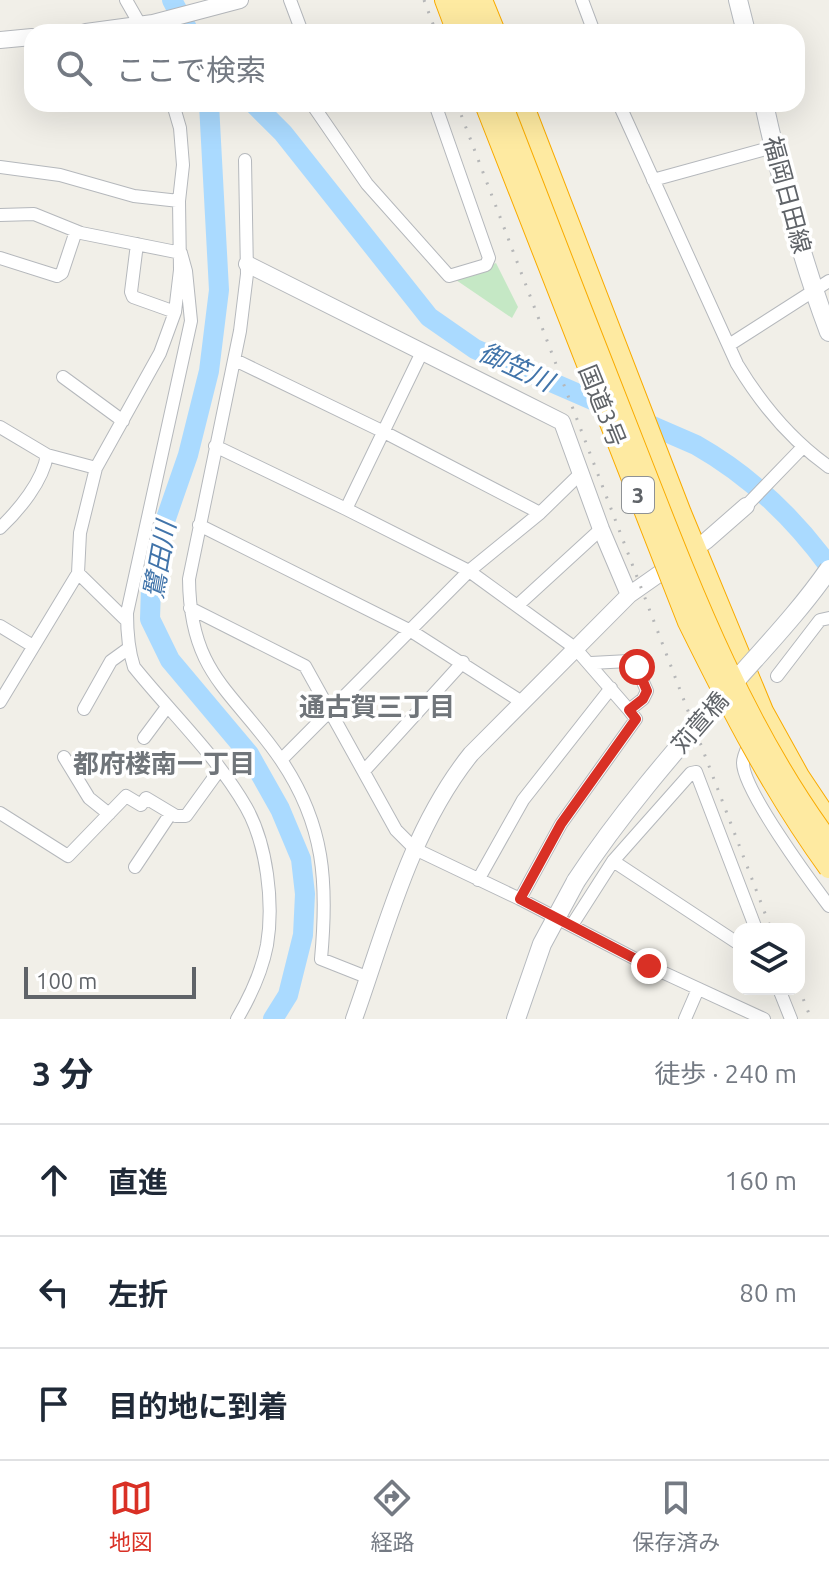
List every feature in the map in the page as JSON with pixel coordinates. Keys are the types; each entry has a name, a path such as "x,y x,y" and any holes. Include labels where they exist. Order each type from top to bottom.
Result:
{"highway":[{"path":"445,0 454,24"},
{"path":"462,0 471,24"},
{"path":"482,0 492,24"},
{"path":"496,0 506,24"},
{"name":"国道3号","path":"488,112 688,622 728,704 775,786 829,868"},
{"name":"国道3号","path":"505,112 697,602 737,689 787,778 829,842"},
{"name":"3","path":"526,112 632,368"},
{"name":"3","path":"540,112 686,509 767,697 790,744 829,807"},
{"name":"3","path":"701,544 763,711 799,776 829,821"}],"main road":[{"path":"738,0 744,24"},
{"name":"福岡日田線","path":"766,112 773,147 821,286 829,332"},
{"name":"苅萱橋","path":"564,921 576,881 603,840 829,569"},
{"path":"517,1019 542,944 564,921"}],"street":[{"path":"126,0 144,24"},
{"path":"156,24 240,0"},
{"path":"290,0 299,24"},
{"path":"582,0 591,24"},
{"path":"0,40 24,38"},
{"path":"0,702 78,573 80,533 96,468 160,353 175,312 181,253 179,201 183,165 175,112"},
{"path":"318,112 367,184 449,276 486,265 489,258 438,112"},
{"path":"623,112 751,387 802,448 829,467"},
{"path":"653,180 773,147"},
{"path":"245,160 247,264 235,360 189,579 190,608 199,645 215,678 281,760 304,801 316,831 326,904 321,959 369,978"},
{"path":"0,167 60,175 134,196 179,201"},
{"path":"0,215 34,214 76,231 181,253"},
{"path":"0,258 57,276 62,273 76,231"},
{"path":"137,244 133,297 175,312"},
{"path":"181,253 191,321 127,621 134,667 220,769 247,809 258,838 269,914 267,946 237,1019"},
{"path":"247,264 562,422 629,595"},
{"path":"729,345 821,286"},
{"path":"346,509 422,352"},
{"path":"235,360 384,432 540,513"},
{"path":"63,377 123,421"},
{"path":"0,427 47,455 96,468"},
{"path":"215,446 469,571 575,648 636,719 561,824 520,899"},
{"path":"354,1019 415,849 454,775 629,595 701,544 746,506 802,448"},
{"path":"0,528 7,513 42,472 47,455"},
{"path":"281,760 469,571 540,513 580,474"},
{"path":"199,525 411,631 522,702"},
{"path":"518,605 601,529"},
{"path":"78,573 127,621"},
{"path":"190,608 305,666 396,830 415,849 764,1019"},
{"path":"777,676 820,620 829,618"},
{"path":"0,626 33,646"},
{"path":"84,709 111,661 129,648"},
{"path":"364,771 463,662"},
{"path":"591,663 634,662 647,691 643,699 629,710"},
{"path":"478,880 523,800 611,688"},
{"path":"144,738 167,707"},
{"path":"763,711 744,757 745,774 784,844 829,906"},
{"path":"64,757 89,798 109,814"},
{"path":"0,813 64,856 71,855 126,796 141,805 146,798 181,818 189,813 220,769"},
{"path":"564,921 660,806 691,773 696,772 754,923"},
{"path":"135,867 171,813"},
{"path":"613,861 733,940"},
{"path":"685,1019 698,989"},
{"path":"781,995 791,1019"}],"green space":[{"path":"496,263 518,307 512,318 456,280"}],"waterway":[{"name":"御笠川","path":"172,0 185,24"},
{"name":"鷺田川","path":"209,112 219,290 209,371 188,455 163,527 151,587 150,619 170,660 249,754 280,809 301,859 305,894 303,935 288,995 273,1019"},
{"name":"御笠川","path":"262,112 283,133 429,317 475,349 696,445 769,498 829,566"}],"railway":[{"path":"424,0 433,24"},
{"path":"460,112 769,923"},
{"path":"802,995 811,1019"}],"district":[{"name":"通古賀三丁目","path":"377,707"},
{"name":"都府楼南一丁目","path":"164,764"}],"route":[{"path":"637,667 647,691 643,699 629,710 636,719 561,824 520,899 649,966"}]}
